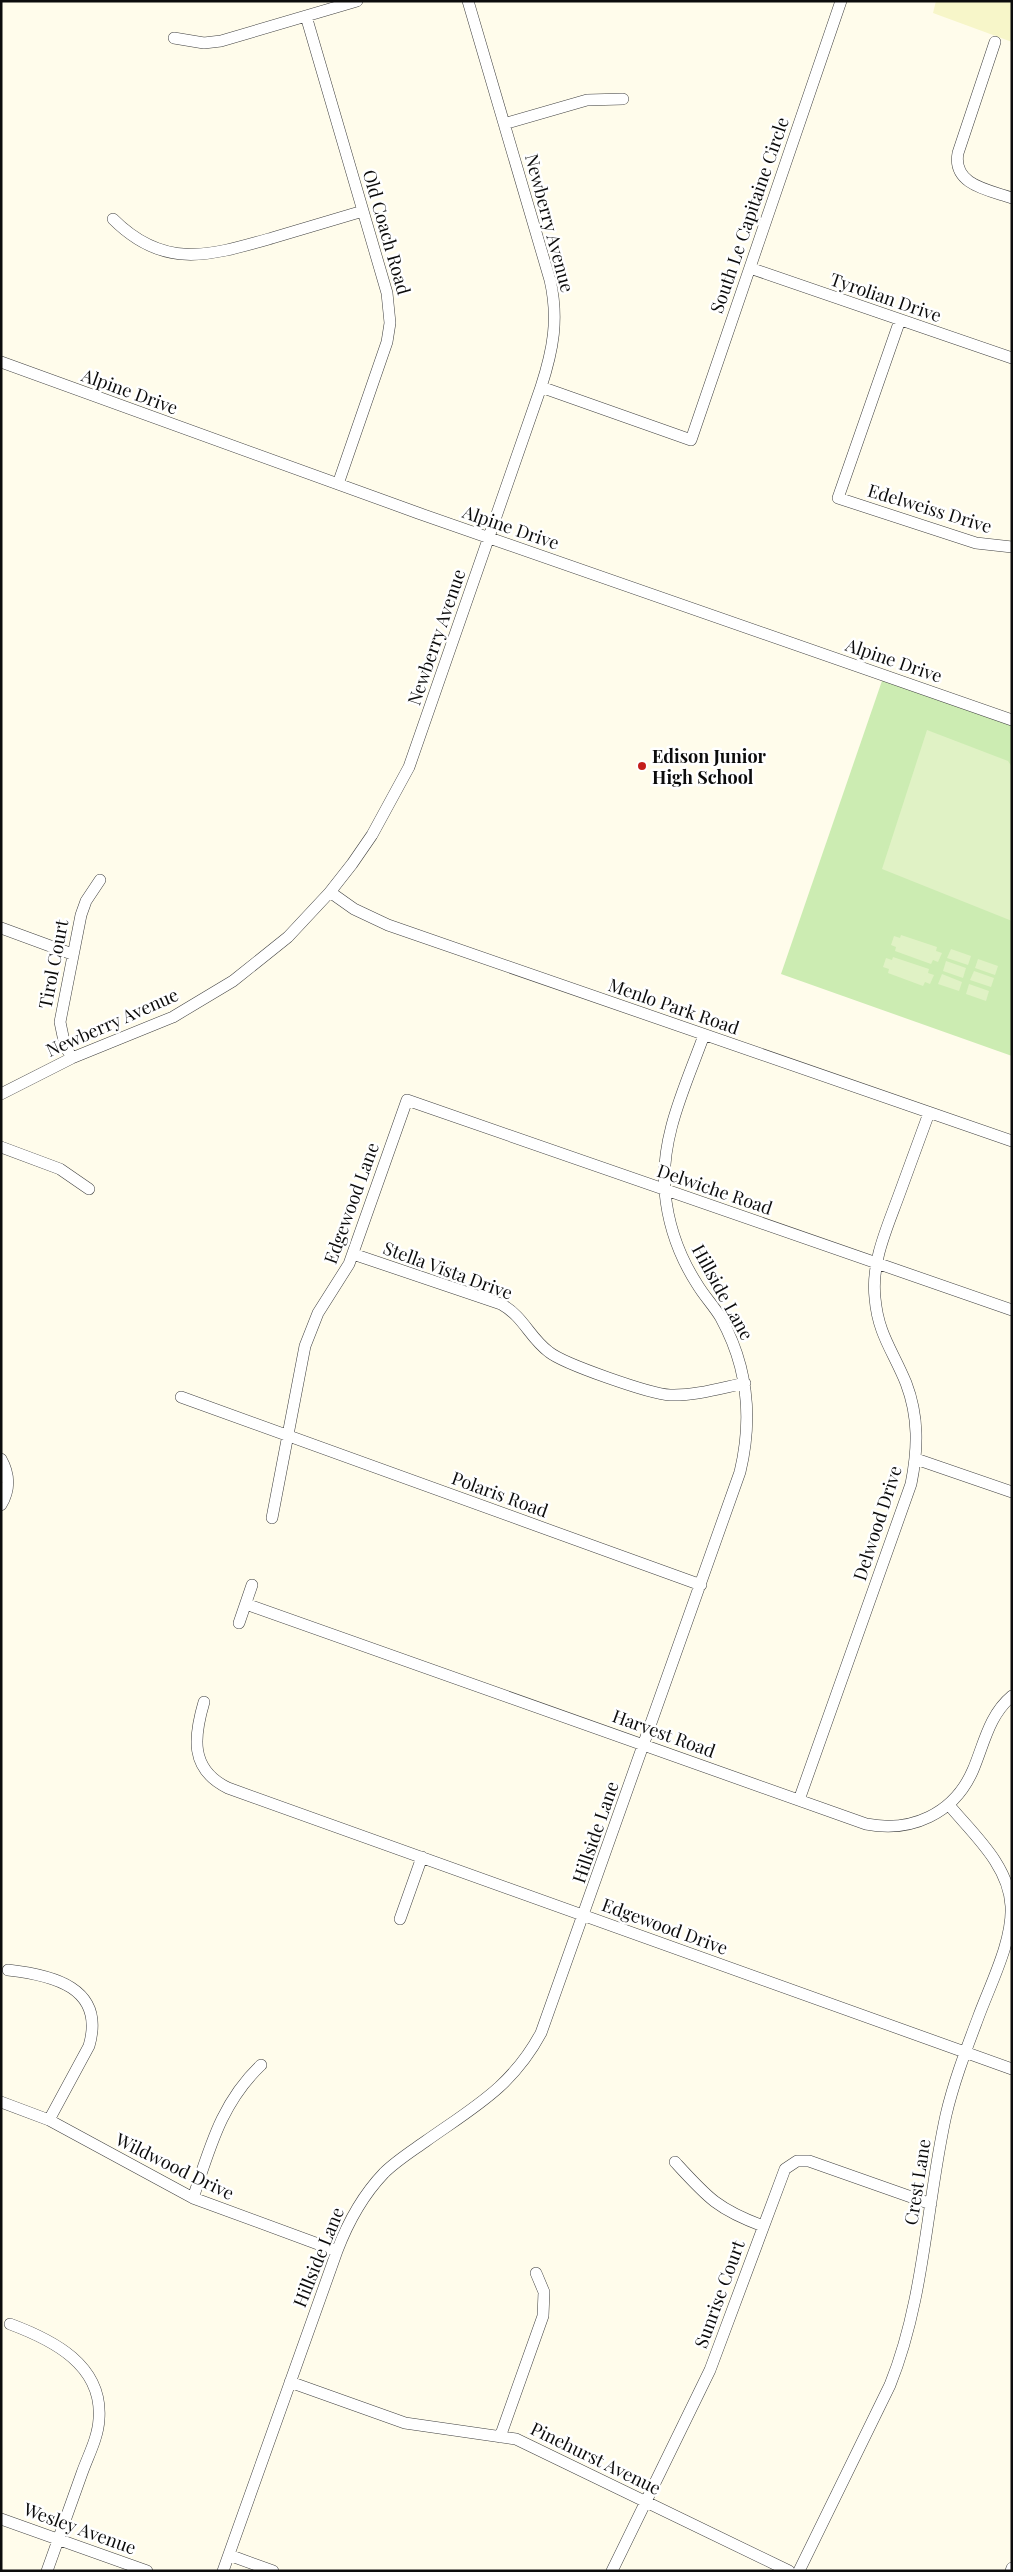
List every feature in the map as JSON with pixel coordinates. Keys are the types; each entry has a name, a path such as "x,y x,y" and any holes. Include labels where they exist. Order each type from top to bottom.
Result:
{"street":[{"path":"174,38 204,43 221,41 357,1"},
{"name":"Newberry Avenue","path":"1,1094 72,1058 141,1032 204,1000 261,960 288,937 330,892 372,835 409,767 541,387 552,353 556,332 554,297 468,1"},
{"name":"South Le Capitaine Circle","path":"541,387 691,440 840,1"},
{"name":"Old Coach Road","path":"306,16 387,293 390,323 387,342 338,484"},
{"path":"995,42 958,153 957,164 963,177 973,185 1012,198"},
{"path":"504,124 587,100 604,98 623,99"},
{"path":"113,219 135,238 148,246 176,254 192,256 224,252 363,211"},
{"name":"Tyrolian Drive","path":"750,268 1012,358"},
{"name":"Edelweiss Drive","path":"900,320 838,498 976,543 1012,547"},
{"name":"Alpine Drive","path":"1,362 488,538 1012,720"},
{"name":"Tirol Court","path":"72,1058 65,1046 60,1022 81,915 86,901 100,880"},
{"name":"Menlo Park Road","path":"330,892 354,909 388,925 1012,1142"},
{"path":"1,928 72,954"},
{"name":"Hillside Lane","path":"223,2571 337,2251 359,2204 385,2172 401,2158 493,2094 522,2065 542,2033 740,1472 746,1449 748,1421 745,1383 731,1337 720,1316 687,1268 678,1248 672,1229 665,1190 664,1165 673,1119 704,1035"},
{"name":"Delwiche Road","path":"407,1100 1012,1310"},
{"name":"Edgewood Lane","path":"272,1518 310,1328 340,1282 353,1254 407,1100"},
{"name":"Delwood Drive","path":"799,1800 911,1484 916,1459 917,1435 911,1398 888,1349 876,1313 874,1296 876,1263 882,1241 930,1113"},
{"path":"1,1147 60,1169 89,1189"},
{"name":"Stella Vista Drive","path":"353,1254 501,1304 519,1317 537,1341 554,1356 658,1393 681,1395 745,1383"},
{"name":"Polaris Road","path":"181,1397 700,1585"},
{"path":"916,1459 1012,1492"},
{"path":"1,1460 8,1482 8,1491 1,1506"},
{"path":"240,1623 252,1585"},
{"name":"Harvest Road","path":"246,1604 866,1824 893,1827 921,1822 949,1805 969,1780 992,1719 1001,1705 1012,1696"},
{"name":"Edgewood Drive","path":"204,1702 197,1729 196,1743 202,1763 214,1779 228,1788 1012,2068"},
{"name":"Crest Lane","path":"799,2571 890,2385 901,2358 916,2300 946,2117 965,2052 1008,1935 1011,1906 1005,1879 996,1862 949,1805"},
{"path":"400,1919 422,1857"},
{"path":"8,1970 42,1974 67,1984 82,1997 92,2016 92,2035 89,2046 49,2120"},
{"path":"193,2198 226,2109 247,2079 261,2065"},
{"name":"Wildwood Drive","path":"1,2102 49,2120 193,2198 337,2251"},
{"name":"Sunrise Court","path":"612,2571 710,2370 785,2169 792,2163 802,2160 931,2204"},
{"path":"675,2162 716,2204 734,2215 763,2226"},
{"path":"500,2436 543,2316 544,2292 536,2272"},
{"path":"10,2324 44,2336 74,2358 92,2381 99,2406 99,2420 83,2472 48,2571"},
{"name":"Pinehurst Avenue","path":"290,2382 405,2422 516,2439 789,2571"},
{"name":"Wesley Avenue","path":"1,2519 147,2571"},
{"path":"229,2555 274,2571"}],"green space":[{"path":"936,1 1012,1 1012,42 933,13"},
{"path":"884,675 1012,720 1012,1056 781,974"},
{"path":"927,730 1008,761 1012,767 1012,921 882,869"},
{"path":"901,935 937,947 936,951 942,953 938,962 933,960 931,964 895,951 896,947 891,945 894,936 900,938"},
{"path":"951,949 971,956 968,965 947,958"},
{"path":"893,957 929,969 928,973 934,975 930,984 925,982 923,986 888,973 889,969 883,967 886,958 892,960"},
{"path":"978,959 998,966 995,975 975,968"},
{"path":"946,961 966,968 963,978 943,971"},
{"path":"974,971 994,978 991,987 970,980"},
{"path":"942,974 962,982 959,991 938,984"},
{"path":"969,984 989,991 986,1001 966,994"}],"place":[{"name":"Edison Junior High School","path":"642,766"}]}
